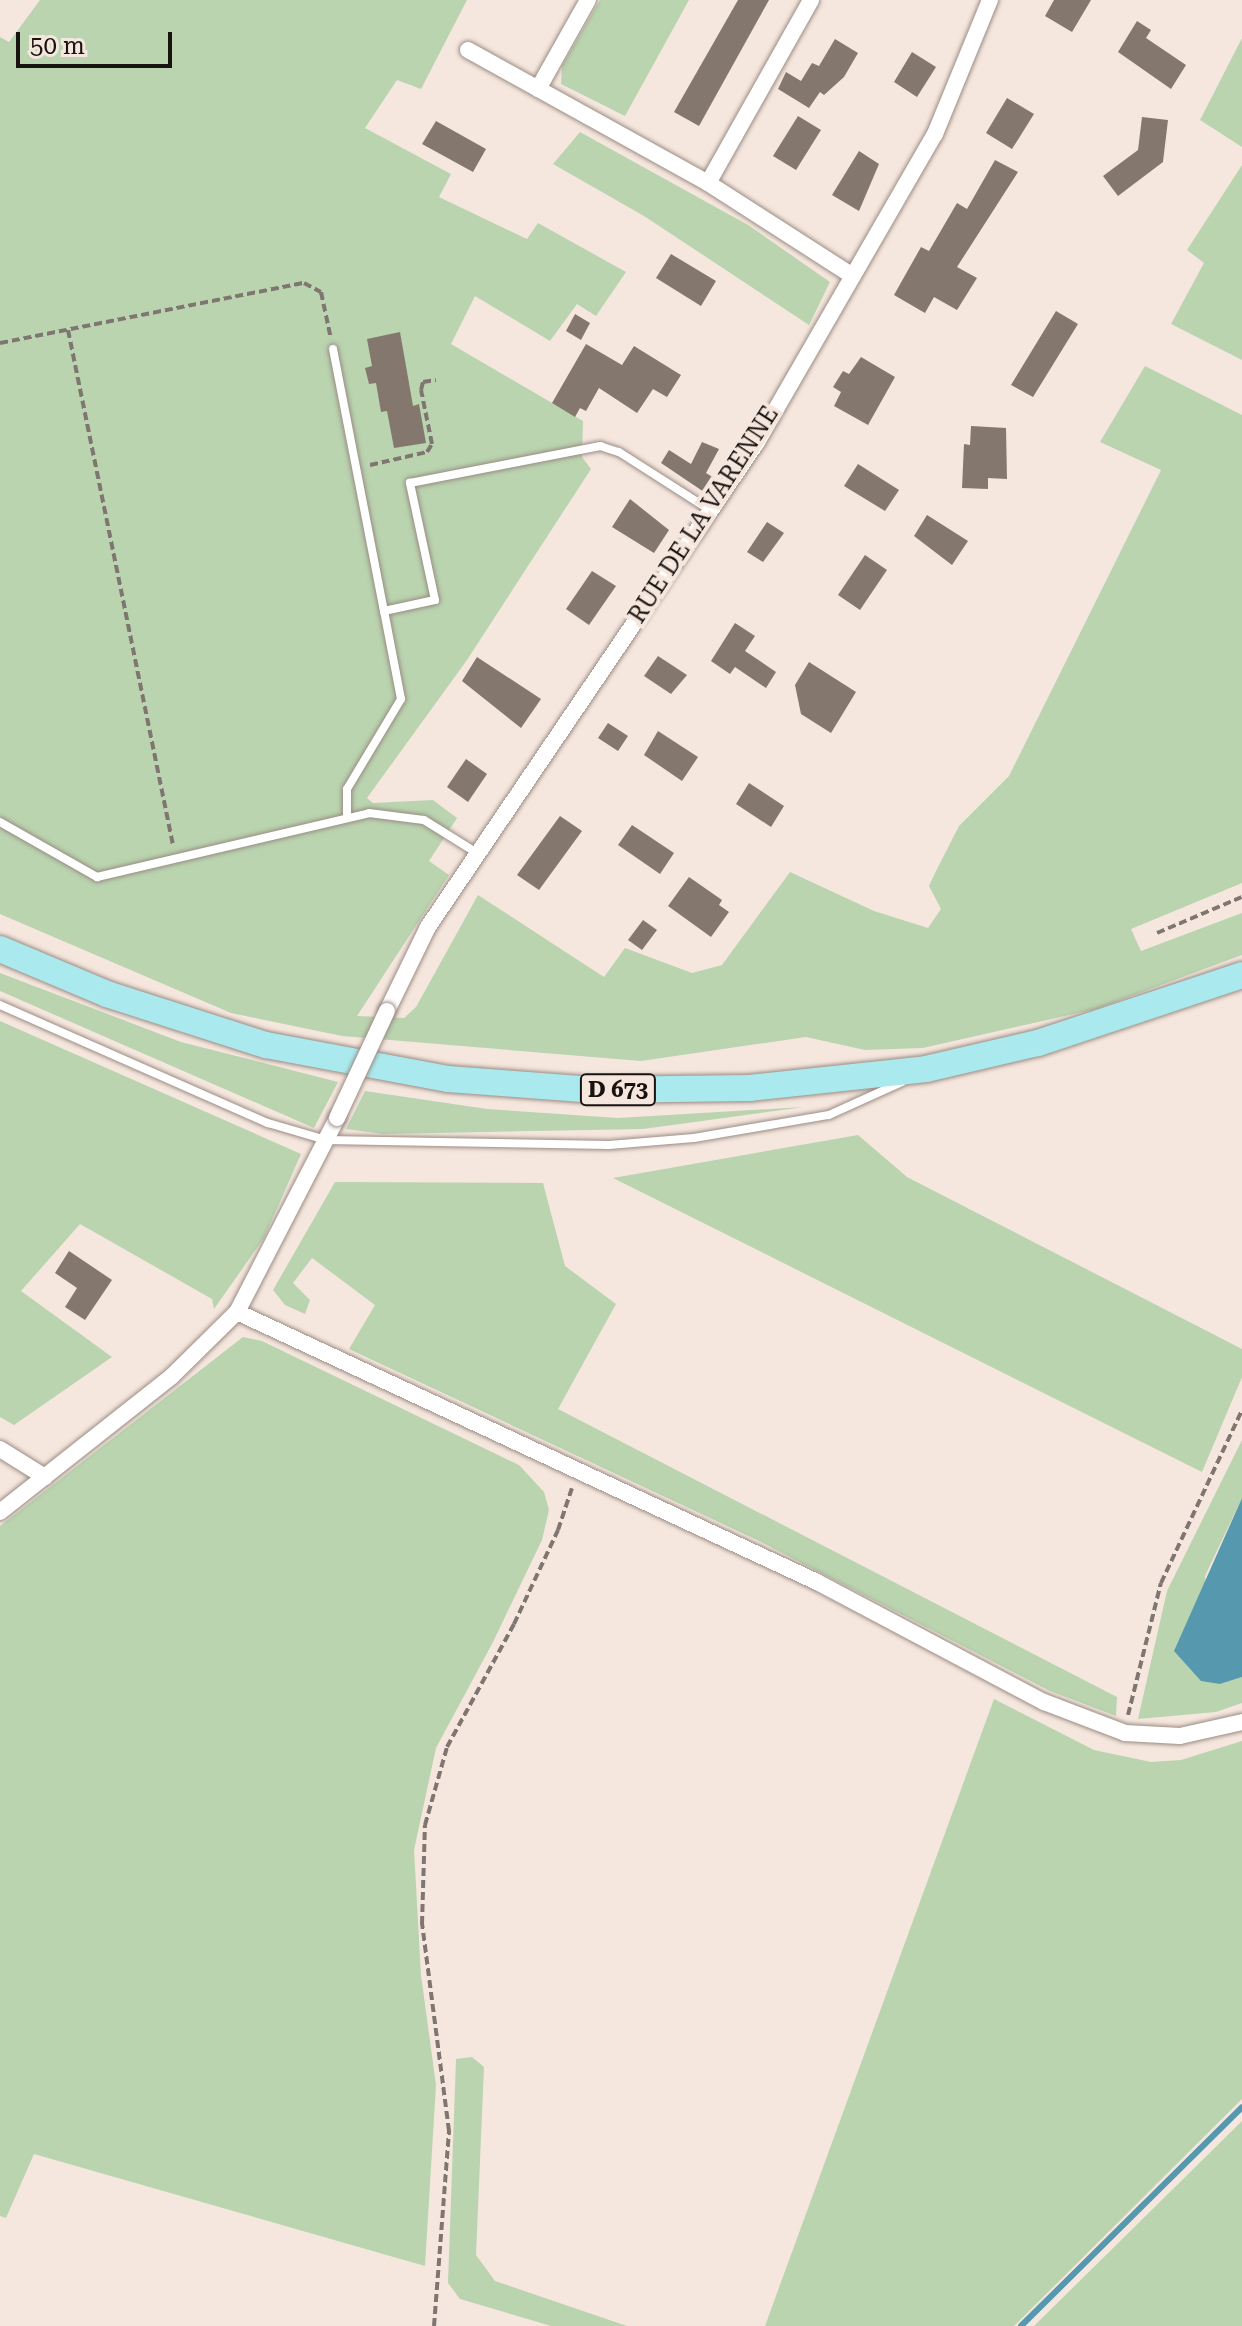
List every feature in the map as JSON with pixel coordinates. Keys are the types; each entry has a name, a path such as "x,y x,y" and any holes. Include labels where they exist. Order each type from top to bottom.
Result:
{"main road":[{"name":"D 673","path":"0,949 107,994 266,1045 448,1079 593,1090 749,1088 926,1069 1052,1039 1242,975"}],"street":[{"path":"538,89 588,0"},
{"path":"708,183 811,0"},
{"name":"RUE DE LA VARENNE","path":"326,1140 428,927 757,442 935,134 990,0"},
{"path":"468,50 708,183 853,276"},
{"path":"0,1512 172,1376 237,1312 326,1140"},
{"path":"237,1312 817,1582 1044,1702 1125,1733 1180,1736 1242,1722"},
{"path":"0,1449 45,1477"}],"lane":[{"path":"333,349 401,699 347,789 347,818"},
{"path":"384,611 435,600 410,483 600,446 619,452 710,510"},
{"path":"0,822 97,877 369,813 424,820 477,853"},
{"path":"0,1005 268,1123 326,1140 609,1145 694,1138 829,1115 926,1069"}],"path":[{"path":"0,343 304,283 321,292 333,349"},
{"path":"68,330 176,858"},
{"path":"356,468 427,452 432,444 421,390 423,382 436,380"},
{"path":"1157,933 1242,897"},
{"path":"1125,1733 1161,1583 1242,1410"},
{"path":"434,2326 449,2131 422,1924 425,1825 447,1747 514,1624 558,1530 578,1473"}],"green space":[{"path":"40,0 467,0 421,89 397,80 365,128 451,174 439,197 527,239 538,223 626,272 596,316 577,304 550,341 475,296 451,344 583,421 582,457 591,469 467,660 367,798 373,803 433,800 457,818 429,861 449,875 357,1016 404,1018 416,1007 478,895 604,977 625,948 692,973 722,965 790,872 874,911 928,928 941,909 929,886 935,873 959,826 1009,776 1161,470 1100,442 1145,366 1242,415 1242,883 1131,929 1141,951 1242,913 1242,955 1096,1009 923,1048 865,1050 806,1037 641,1061 342,1036 231,1013 0,914 0,37 9,42"},
{"path":"600,0 689,0 625,116 561,84 562,66"},
{"path":"1242,38 1242,147 1200,120"},
{"path":"580,132 748,225 830,282 809,325 644,216 553,164"},
{"path":"1242,165 1242,360 1171,324 1204,263 1187,250"},
{"path":"0,973 181,1042 338,1082 314,1128 0,991"},
{"path":"0,1021 301,1154 264,1238 214,1309 212,1299 80,1224 21,1291 112,1357 14,1425 0,1417"},
{"path":"365,1091 487,1109 618,1118 804,1107 643,1129 383,1134 346,1129"},
{"path":"858,1135 907,1177 1242,1349 1242,1377 1202,1472 613,1178"},
{"path":"335,1182 543,1183 565,1266 616,1304 558,1409 1117,1697 1116,1716 1050,1691 757,1540 349,1349 375,1305 312,1258 293,1283 310,1300 305,1314 285,1305 273,1290"},
{"path":"243,1337 262,1341 519,1465 544,1492 549,1510 542,1540 493,1642 436,1748 414,1850 421,1975 436,2085 425,2266 34,2154 6,2218 0,2216 0,1526"},
{"path":"1242,1440 1242,1498 1205,1576 1220,1684 1242,1677 1242,1703 1216,1712 1138,1719 1167,1591"},
{"path":"994,1699 1094,1750 1151,1762 1181,1760 1242,1741 1242,2099 1014,2326 765,2326"},
{"path":"472,2057 484,2067 476,2255 495,2281 627,2326 551,2326 460,2299 448,2283 456,2059"},
{"path":"1242,2121 1242,2326 1034,2326"}],"water":[{"path":"1242,1498 1242,1677 1220,1684 1201,1681 1174,1651"}],"building":[{"path":"738,0 769,0 699,126 674,112"},
{"path":"1054,0 1091,0 1072,32 1045,16"},
{"path":"1137,21 1151,30 1146,38 1186,65 1171,89 1118,52"},
{"path":"835,39 858,53 844,77 824,95 820,92 809,108 778,89 786,72 801,81 812,63 819,66"},
{"path":"912,52 936,67 917,97 894,82"},
{"path":"1007,98 1034,114 1012,149 986,133"},
{"path":"798,116 821,130 796,170 773,156"},
{"path":"1142,117 1168,120 1163,162 1118,196 1103,176 1138,150"},
{"path":"436,121 486,149 473,172 422,144"},
{"path":"859,151 879,164 859,211 832,195"},
{"path":"995,160 1018,172 957,267 977,278 957,310 934,297 925,313 894,295 921,247 929,251 957,203 967,209"},
{"path":"671,254 716,281 701,306 656,278"},
{"path":"1056,311 1078,324 1033,397 1011,385"},
{"path":"575,314 590,323 581,340 566,331"},
{"path":"400,332 413,406 419,404 426,443 394,448 387,411 381,412 376,383 369,384 365,368 372,366 367,339"},
{"path":"586,344 622,365 634,346 681,375 667,397 653,389 637,413 599,388 586,411 580,408 575,417 552,403"},
{"path":"861,357 895,377 868,425 834,406 841,392 833,387 843,371 849,374"},
{"path":"971,426 1006,428 1007,479 988,478 988,489 962,488 964,444 970,445"},
{"path":"702,442 719,449 706,473 714,478 704,492 661,463 669,450 691,464"},
{"path":"858,464 899,490 885,511 844,486"},
{"path":"630,499 669,530 654,553 612,527"},
{"path":"927,515 968,541 952,565 914,536"},
{"path":"767,522 784,533 763,562 747,552"},
{"path":"865,555 887,570 860,610 838,595"},
{"path":"592,571 616,586 589,625 566,609"},
{"path":"735,623 755,636 745,651 776,672 766,688 735,667 730,674 711,661"},
{"path":"658,656 687,675 671,694 644,676"},
{"path":"477,657 541,699 521,728 462,681"},
{"path":"809,662 856,692 831,733 801,714 795,685"},
{"path":"608,723 628,736 618,751 598,738"},
{"path":"658,731 698,757 682,781 644,755"},
{"path":"466,759 487,774 468,802 447,787"},
{"path":"749,783 784,806 771,827 736,804"},
{"path":"560,816 582,831 539,890 517,875"},
{"path":"632,825 674,853 660,874 618,845"},
{"path":"689,877 722,900 719,905 729,912 711,937 668,906"},
{"path":"643,920 657,930 642,950 628,940"},
{"path":"69,1251 112,1280 85,1320 65,1307 77,1288 55,1273"}],"waterway":[{"path":"1021,2326 1242,2107"}]}
